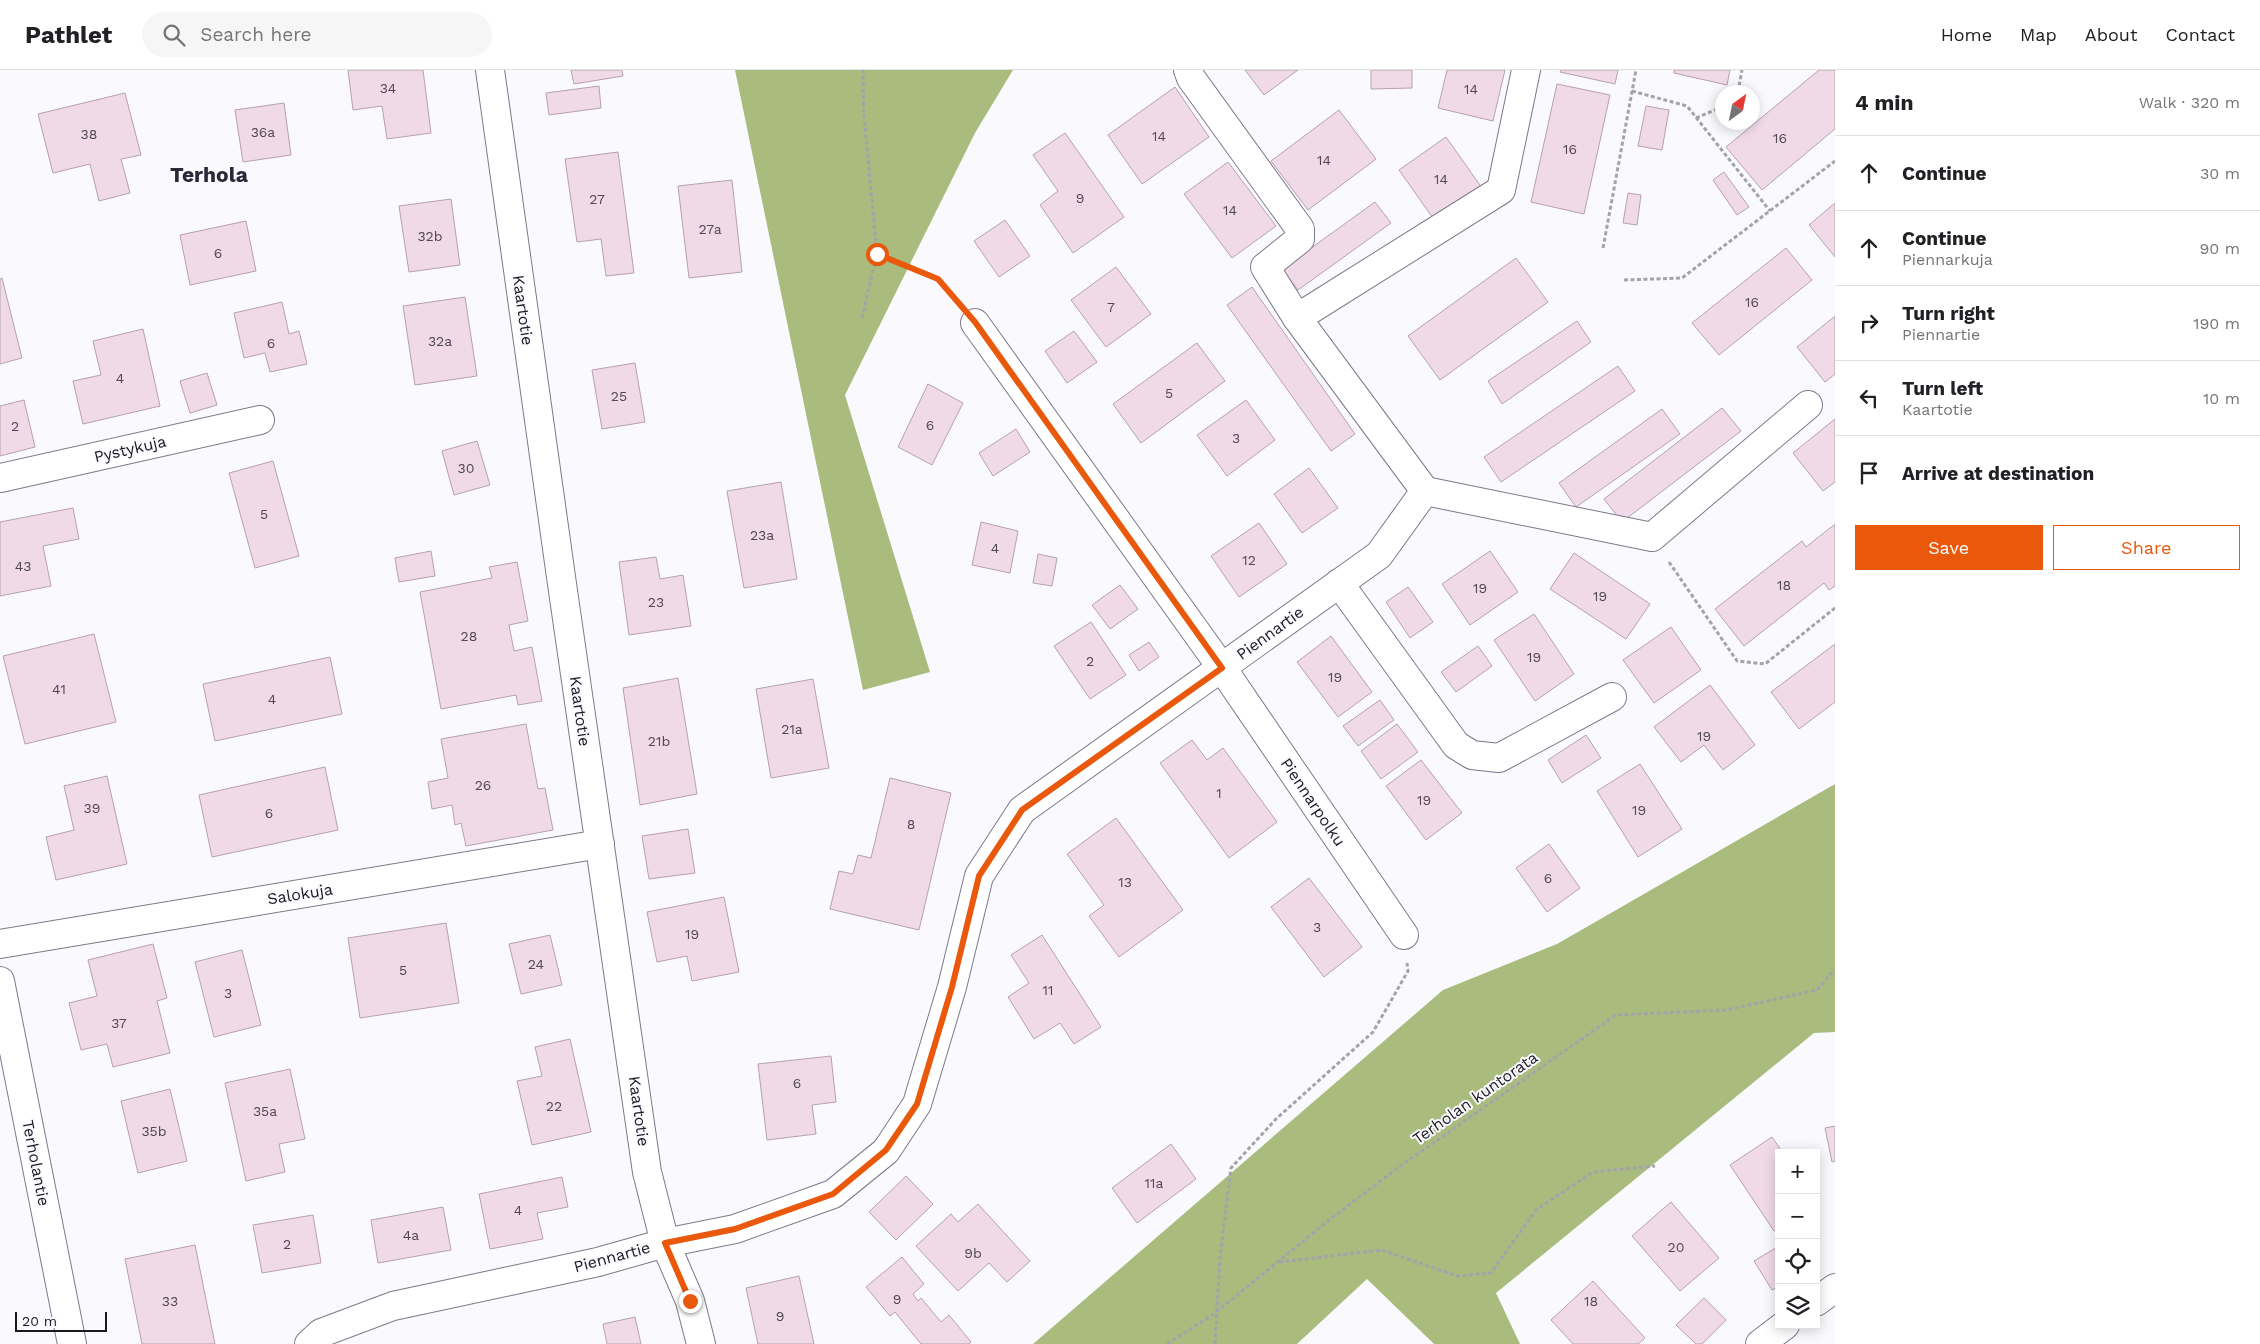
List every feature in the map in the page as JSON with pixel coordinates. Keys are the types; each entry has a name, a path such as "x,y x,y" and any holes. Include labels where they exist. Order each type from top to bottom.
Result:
{"street":[{"name":"Kaartotie","path":"490,70 647,1172 665,1243 690,1301 700,1344"},
{"path":"1188,70 1191,78 1300,229 1300,238 1265,267 1297,318 1425,491 1652,537 1808,405"},
{"path":"1297,318 1501,190 1526,70"},
{"name":"Piennarpolku","path":"975,322 1222,668 1404,935"},
{"name":"Pystykuja","path":"0,478 260,420"},
{"name":"Piennartie","path":"309,1344 321,1334 393,1306 598,1262 665,1243 735,1229 833,1194 886,1150 917,1104 952,987 979,876 1022,810 1379,555 1425,491"},
{"path":"1339,583 1456,745 1472,755 1500,758 1612,696"},
{"name":"Salokuja","path":"0,944 600,844"},
{"name":"Terholantie","path":"0,981 72,1344"},
{"path":"1820,1299 1835,1288"},
{"path":"1760,1344 1780,1329"}],"path":[{"path":"862,318 877,254 864,116 863,70"},
{"path":"1602,248 1636,70"},
{"path":"1739,85 1742,70"},
{"path":"1632,91 1687,106 1770,211"},
{"path":"1696,118 1715,110"},
{"path":"1624,280 1682,278 1835,161"},
{"path":"877,254 938,279 975,322"},
{"path":"1652,537 1737,661 1765,664 1835,608"},
{"path":"1216,1344 1220,1258 1230,1168 1276,1119 1373,1032 1408,971 1404,935"},
{"name":"Terholan kuntorata","path":"1167,1344 1217,1312 1329,1220 1399,1167 1616,1015 1726,1010 1817,990 1835,970"},
{"path":"1278,1262 1382,1250 1457,1276 1491,1273 1536,1210 1593,1172 1656,1166"}],"green space":[{"path":"735,70 1013,70 975,133 845,395 930,672 863,690"},
{"path":"1835,784 1835,1032 1814,1033 1496,1293 1520,1344 1434,1344 1367,1279 1297,1344 1033,1344 1443,990 1557,944"}],"building":[{"path":"348,70 423,70 431,133 387,139 382,106 353,110"},
{"path":"571,70 622,70 623,76 574,84"},
{"path":"1245,70 1298,70 1264,95"},
{"path":"1371,70 1412,70 1412,88 1371,89"},
{"path":"1447,70 1505,70 1493,121 1438,108"},
{"path":"1561,70 1618,70 1615,84 1560,72"},
{"path":"1674,70 1730,70 1727,85 1674,73"},
{"path":"1819,70 1835,70 1835,129 1762,190 1726,147 1747,130 1760,130 1760,119"},
{"path":"1557,84 1610,95 1584,214 1531,202"},
{"path":"599,86 601,108 549,115 546,93"},
{"path":"1175,87 1209,137 1142,184 1108,135"},
{"path":"125,93 141,155 121,159 130,193 99,201 90,164 53,173 38,114"},
{"path":"284,103 291,155 243,162 235,110"},
{"path":"1646,106 1669,110 1662,150 1638,146"},
{"path":"1339,110 1376,159 1308,210 1271,161"},
{"path":"1065,133 1124,217 1073,253 1040,205 1058,191 1033,155"},
{"path":"1446,137 1482,188 1435,221 1399,170"},
{"path":"618,152 634,273 606,276 601,239 577,242 565,159"},
{"path":"1228,162 1276,226 1232,258 1184,194"},
{"path":"1724,172 1749,207 1737,215 1713,180"},
{"path":"732,180 742,272 689,278 678,186"},
{"path":"1628,193 1641,195 1637,225 1623,223"},
{"path":"451,199 460,265 409,272 399,206"},
{"path":"1375,202 1391,223 1298,290 1282,269"},
{"path":"1835,203 1835,257 1809,225"},
{"path":"1005,220 1030,256 999,277 974,241"},
{"path":"246,221 256,271 190,285 180,235"},
{"path":"1786,248 1812,280 1719,355 1692,323"},
{"path":"1516,258 1548,302 1440,380 1408,336"},
{"path":"1116,267 1151,314 1106,347 1071,300"},
{"path":"2,278 22,358 0,364 0,279"},
{"path":"1252,287 1355,434 1331,451 1227,305"},
{"path":"465,297 477,376 415,385 403,306"},
{"path":"282,302 289,334 299,331 307,364 270,372 265,353 244,358 234,313"},
{"path":"1835,316 1835,374 1825,382 1797,347"},
{"path":"1577,321 1591,342 1502,404 1488,381"},
{"path":"143,329 160,406 83,424 73,381 101,375 93,341"},
{"path":"1074,331 1097,362 1067,383 1045,351"},
{"path":"1197,343 1225,381 1141,443 1113,404"},
{"path":"635,363 645,422 602,429 592,370"},
{"path":"1618,366 1635,391 1501,482 1484,457"},
{"path":"207,373 217,405 190,413 180,381"},
{"path":"928,384 963,403 932,465 898,447"},
{"path":"24,400 35,447 0,456 0,406"},
{"path":"1246,400 1275,440 1227,476 1197,435"},
{"path":"1722,408 1741,431 1622,522 1604,499"},
{"path":"1662,409 1680,434 1576,507 1559,483"},
{"path":"1835,419 1835,482 1823,491 1793,453"},
{"path":"1016,429 1030,452 993,476 979,453"},
{"path":"477,441 490,485 454,495 442,451"},
{"path":"273,461 299,556 255,568 229,473"},
{"path":"1309,468 1338,508 1302,533 1274,494"},
{"path":"781,482 797,579 744,588 727,491"},
{"path":"73,508 79,539 43,546 51,586 0,596 0,522"},
{"path":"981,522 1018,531 1010,573 972,565"},
{"path":"1259,523 1287,564 1239,597 1211,556"},
{"path":"1835,524 1835,586 1829,590 1824,583 1744,646 1715,609 1802,541 1806,547"},
{"path":"431,551 435,576 399,582 395,558"},
{"path":"1490,551 1518,592 1470,625 1442,584"},
{"path":"1574,553 1650,604 1626,639 1550,589"},
{"path":"1038,554 1057,558 1052,586 1033,583"},
{"path":"656,557 660,579 683,575 691,626 629,635 619,562"},
{"path":"517,562 528,621 509,625 514,651 532,647 542,701 518,705 516,695 441,709 420,592 492,578 489,567"},
{"path":"1120,585 1138,609 1110,629 1092,605"},
{"path":"1408,587 1433,622 1410,638 1386,602"},
{"path":"1534,614 1574,674 1535,701 1494,640"},
{"path":"1091,622 1126,675 1090,699 1054,646"},
{"path":"1671,627 1701,670 1654,703 1623,660"},
{"path":"94,634 116,722 25,744 3,656"},
{"path":"1331,636 1372,692 1338,717 1297,662"},
{"path":"1149,642 1159,657 1139,671 1129,655"},
{"path":"1835,644 1835,702 1799,729 1771,692"},
{"path":"1478,646 1492,666 1456,692 1441,672"},
{"path":"330,657 342,714 215,741 203,684"},
{"path":"678,678 697,794 640,805 623,688"},
{"path":"813,679 829,768 771,778 756,689"},
{"path":"1710,685 1755,745 1723,770 1704,745 1681,762 1654,727"},
{"path":"1380,700 1394,720 1358,746 1343,726"},
{"path":"526,724 538,789 545,788 553,830 466,846 461,823 455,825 452,805 432,809 428,782 448,778 441,739"},
{"path":"1397,724 1418,752 1381,779 1361,751"},
{"path":"1586,735 1601,758 1562,783 1548,760"},
{"path":"1192,740 1207,760 1223,748 1277,822 1229,858 1160,763"},
{"path":"1421,760 1462,813 1426,840 1386,786"},
{"path":"1640,764 1682,829 1638,857 1597,791"},
{"path":"325,767 338,830 212,857 199,795"},
{"path":"107,776 127,864 56,880 46,837 74,830 64,786"},
{"path":"890,778 951,793 919,930 830,909 839,871 853,874 858,855 871,858"},
{"path":"1116,818 1183,910 1119,957 1089,916 1104,905 1067,854"},
{"path":"688,829 695,873 649,879 642,836"},
{"path":"1549,844 1580,888 1547,912 1516,868"},
{"path":"1309,878 1362,947 1324,977 1271,907"},
{"path":"724,897 739,972 692,981 687,956 657,962 647,912"},
{"path":"446,923 459,1003 360,1018 348,938"},
{"path":"550,935 562,985 521,994 509,944"},
{"path":"1042,935 1101,1027 1074,1044 1060,1023 1034,1039 1008,997 1029,983 1011,955"},
{"path":"153,944 167,998 157,1001 170,1053 113,1067 107,1044 81,1050 69,1003 97,996 88,960"},
{"path":"242,950 261,1025 214,1037 195,962"},
{"path":"570,1039 591,1132 532,1145 517,1081 542,1076 535,1047"},
{"path":"831,1056 836,1102 812,1105 816,1134 767,1140 758,1064"},
{"path":"290,1069 305,1139 279,1144 285,1172 246,1181 225,1083"},
{"path":"170,1089 187,1161 138,1173 121,1101"},
{"path":"1835,1126 1835,1161 1832,1162 1825,1128"},
{"path":"1772,1137 1780,1149 1775,1149 1775,1230 1774,1231 1730,1165"},
{"path":"1171,1144 1196,1179 1137,1223 1112,1188"},
{"path":"906,1176 933,1204 896,1240 869,1212"},
{"path":"562,1177 568,1207 537,1213 543,1239 490,1249 479,1194"},
{"path":"1671,1202 1719,1258 1680,1291 1632,1236"},
{"path":"978,1204 1030,1261 1007,1282 989,1263 958,1291 916,1246 951,1214 958,1222"},
{"path":"443,1207 451,1250 378,1263 371,1220"},
{"path":"313,1215 321,1263 262,1273 253,1225"},
{"path":"195,1245 215,1344 142,1344 125,1259"},
{"path":"1775,1248 1775,1288 1772,1290 1754,1261"},
{"path":"902,1257 924,1284 913,1294 918,1301 921,1298 941,1322 949,1315 971,1342 969,1344 921,1344 895,1312 890,1316 866,1287"},
{"path":"799,1276 814,1344 758,1344 746,1288"},
{"path":"1593,1281 1645,1338 1638,1344 1573,1344 1551,1320"},
{"path":"1704,1298 1726,1320 1702,1344 1696,1344 1676,1325"},
{"path":"635,1317 641,1344 607,1344 603,1324"}],"district":[{"name":"Terhola","path":"209,174"}],"route":[{"path":"690,1301 665,1243 735,1229 833,1194 886,1150 917,1104 952,987 979,876 1022,810 1222,668 975,322 938,279 877,254"}]}
